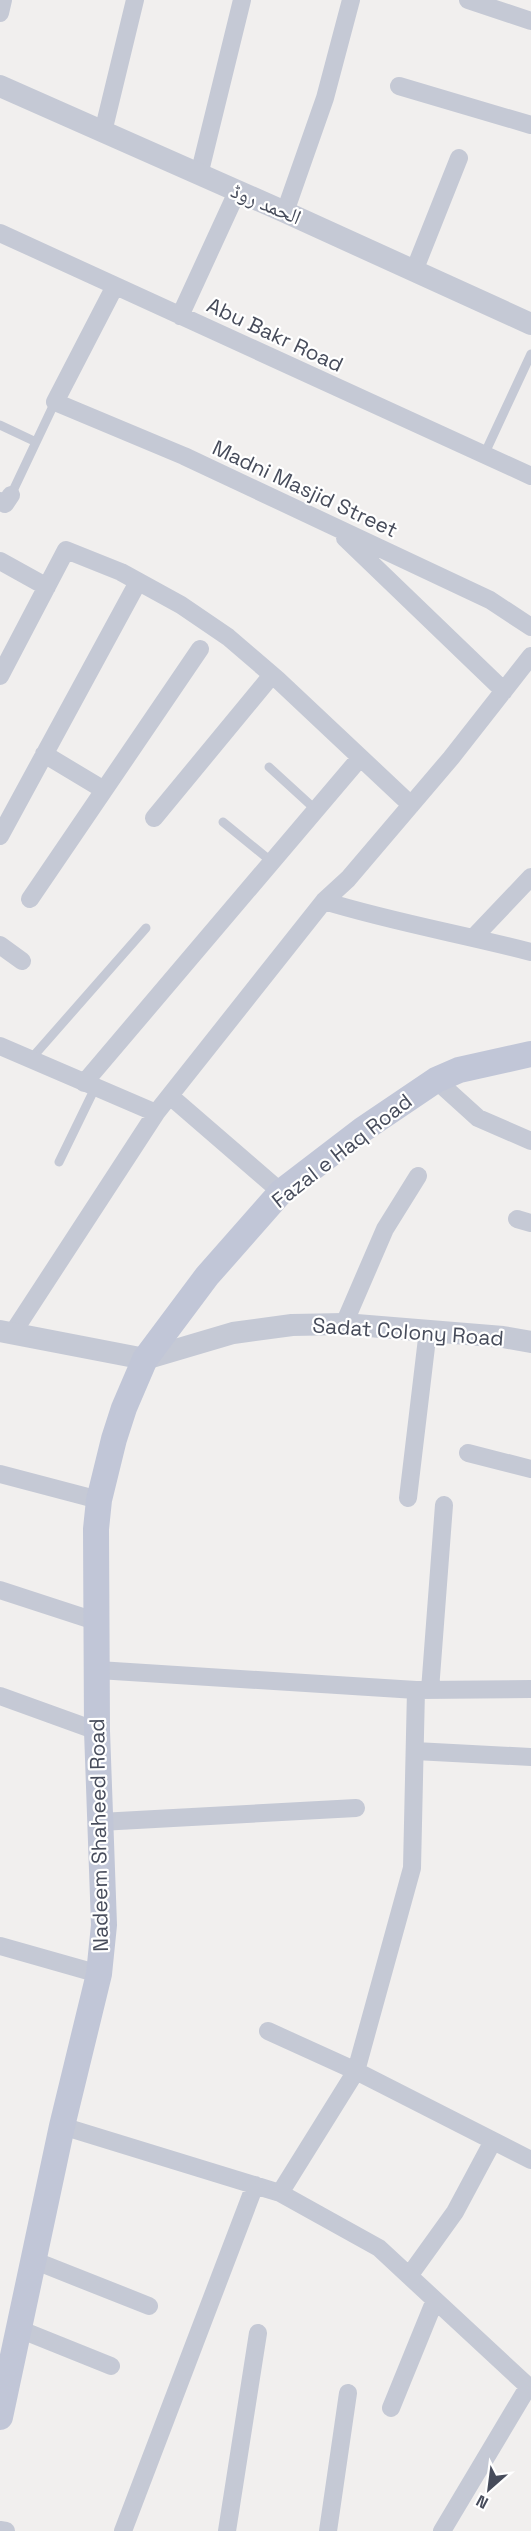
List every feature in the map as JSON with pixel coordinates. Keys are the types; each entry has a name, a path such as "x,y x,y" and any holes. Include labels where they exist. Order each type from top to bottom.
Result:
{"main road":[{"name":"Fazal e Haq Road","path":"145,1359 207,1276 281,1192 362,1130 436,1080 459,1070 531,1054"},
{"name":"Nadeem Shaheed Road","path":"0,2415 62,2126 99,1974 105,1925 97,1731 96,1529 99,1500 124,1408 145,1359"}],"street":[{"path":"0,13 3,0"},
{"path":"103,132 135,0"},
{"path":"199,175 242,0"},
{"path":"285,212 325,98 351,0"},
{"path":"468,0 531,21"},
{"name":"الحمد روڈ","path":"0,86 531,324"},
{"path":"399,86 531,125"},
{"path":"414,271 459,158"},
{"path":"180,316 237,192"},
{"name":"Abu Bakr Road","path":"0,233 531,476"},
{"path":"55,402 115,286"},
{"name":"Madni Masjid Street","path":"55,402 184,456 490,600 531,627"},
{"path":"334,527 504,690"},
{"path":"0,676 66,550 138,582 181,605 228,637 411,805"},
{"path":"0,561 47,587"},
{"path":"0,836 138,582"},
{"path":"30,899 200,649"},
{"path":"145,1359 6,1333 156,1113 324,902 348,879 504,690 528,666"},
{"path":"154,818 272,675"},
{"path":"44,754 104,790"},
{"path":"89,1086 360,758"},
{"path":"474,937 531,876"},
{"path":"324,902 378,918 474,937 531,952"},
{"path":"0,945 22,961"},
{"path":"0,1046 156,1113"},
{"path":"436,1080 478,1118 531,1141"},
{"path":"170,1096 281,1192"},
{"path":"344,1324 385,1229 418,1176"},
{"name":"Sadat Colony Road","path":"145,1359 233,1333 292,1325 344,1324 503,1337 531,1342"},
{"path":"408,1498 428,1330"},
{"path":"468,1453 531,1469"},
{"path":"0,1474 99,1500"},
{"path":"280,2193 356,2071 412,1868 415,1751 444,1505"},
{"path":"0,1590 98,1622"},
{"path":"98,1670 423,1690 531,1689"},
{"path":"0,1696 97,1731"},
{"path":"415,1751 531,1757"},
{"path":"100,1822 356,1808"},
{"path":"0,1946 99,1974"},
{"path":"268,2031 356,2071 531,2160"},
{"path":"62,2126 280,2193 379,2248 530,2388 442,2531"},
{"path":"409,2276 455,2212 493,2141"},
{"path":"123,2531 255,2185"},
{"path":"33,2260 149,2306"},
{"path":"391,2408 435,2300"},
{"path":"19,2329 111,2366"},
{"path":"227,2531 258,2333"},
{"path":"328,2531 348,2393"},
{"path":"0,2530 6,2531"}],"lane":[{"path":"484,455 531,354"},
{"path":"5,498 55,402"},
{"path":"0,425 36,442"},
{"path":"269,767 316,810"},
{"path":"223,822 272,862"},
{"path":"30,1060 146,928"},
{"path":"59,1162 89,1086"}]}
